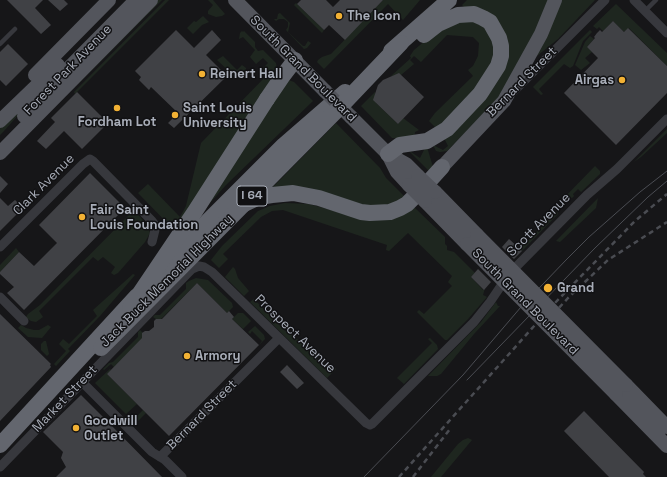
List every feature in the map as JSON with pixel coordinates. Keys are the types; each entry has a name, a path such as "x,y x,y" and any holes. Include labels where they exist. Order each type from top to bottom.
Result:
{"highway":[{"name":"Jack Buck Memorial Highway","path":"0,451 346,100 440,0"},
{"name":"Jack Buck Memorial Highway","path":"0,445 207,222 284,145 450,0"},
{"path":"388,55 422,36 438,24 458,15 474,14 490,22 495,29 501,46 501,56 498,66 480,94 457,119 440,134 427,141 400,145 388,154"},
{"path":"101,348 148,283 267,99 295,60"},
{"path":"207,222 259,197 288,193 310,196 361,212 390,212 407,204 442,167"}],"main road":[{"path":"0,112 109,0"},
{"name":"Forest Park Avenue","path":"0,121 43,81 123,0"},
{"name":"Forest Park Avenue","path":"0,141 136,0"},
{"path":"0,153 151,0"},
{"name":"South Grand Boulevard","path":"235,0 388,154 397,172 413,180 621,390 667,446"},
{"path":"504,100 541,34 555,0"},
{"name":"Bernard Street","path":"442,167 504,100"},
{"name":"South Grand Boulevard","path":"621,390 667,427"}],"street":[{"name":"Bernard Street","path":"504,100 605,0"},
{"path":"634,0 667,33"},
{"name":"Scott Avenue","path":"370,425 477,318 509,274 587,195 617,169 667,119"},
{"name":"Clark Avenue","path":"0,248 83,164 90,159 155,225 156,230 152,242"},
{"name":"Prospect Avenue","path":"199,266 212,272 370,425"},
{"name":"Market Street","path":"0,466 186,275 192,269 199,266"},
{"path":"0,297 24,321"},
{"name":"Bernard Street","path":"160,458 279,338"},
{"path":"82,382 152,452 170,465 182,477"}],"lane":[{"path":"645,11 656,0"},
{"path":"0,44 15,29"}],"shaded area":[{"path":"158,0 162,0 72,90 72,87"},
{"path":"165,0 169,0 75,94 74,92"},
{"path":"208,0 213,0 225,14 216,17 208,14 208,11 213,5"},
{"path":"383,0 420,0 403,20 388,4 324,69 317,62 318,60 331,54"},
{"path":"467,0 550,0 540,25 496,101 447,151 440,152 436,151 433,145 443,150 448,146 444,138 506,49 462,5"},
{"path":"559,0 595,0 558,39 537,56 535,55"},
{"path":"296,3 324,30 322,33 294,5"},
{"path":"616,4 667,53 667,66 629,28 624,32 613,21 603,31 599,27 597,29 593,26"},
{"path":"280,13 290,23 288,32 303,46 305,46 308,41 311,43 307,48 304,49 286,30 288,27 288,22 284,19 279,19 276,21 274,19 277,19 278,14"},
{"path":"203,16 209,22 202,25 193,34 187,28 194,21 196,22"},
{"path":"468,18 490,30 497,54 481,85 437,129 429,121 435,113 473,76 468,70 473,66 478,56 479,43 473,37 447,35 421,62 414,56 410,60 414,64 401,75 391,76 411,58 410,56 414,50 437,31"},
{"path":"590,30 592,32 583,41 573,66 570,68 564,64 539,89 543,94 541,95 533,87"},
{"path":"242,31 244,31 255,42 255,47 258,51 263,50 276,63 277,70 175,231 138,193 148,184 180,217 186,206 201,143 267,75 261,70 268,63 263,58 256,64 250,57 255,50 243,37 239,39"},
{"path":"590,36 594,39 587,47 592,52 585,58 590,63 581,70 575,65 585,42"},
{"path":"223,56 237,70 242,65 246,68 246,71 240,76 235,71 232,74 217,60"},
{"path":"288,80 294,82 313,101 226,185 199,215"},
{"path":"375,92 376,103 398,124 403,118 419,130 415,132 414,139 397,140 396,138 392,138 361,106"},
{"path":"35,96 4,131 0,135 0,127"},
{"path":"336,123 380,168 386,178 407,199 379,209 269,191"},
{"path":"667,129 667,133 634,162"},
{"path":"427,147 433,167 432,174 408,150 420,158"},
{"path":"595,166 600,171 600,174 581,192 578,189 573,194 574,196 572,198 570,197 564,203 562,200"},
{"path":"598,198 596,208 560,242 556,241"},
{"path":"285,203 309,204 335,211 414,207 445,237 447,250 454,252 475,273 471,277 483,290 485,288 483,295 487,297 468,319 447,340 445,340 417,312 419,310 424,314 452,286 448,282 452,276 408,233 389,251 386,250 387,245 283,210 272,211 261,217 223,254 228,259 219,268 211,260 222,246 258,211 270,206"},
{"path":"134,210 148,226 150,233 145,242 118,273 114,275 111,273 115,267 103,257 98,261 93,257 39,311 43,317 36,322 28,319 26,317 28,314 40,305"},
{"path":"557,211 558,214 522,251 520,249"},
{"path":"16,248 19,252 0,272 0,265"},
{"path":"233,267 238,278 249,291 244,296 225,277"},
{"path":"133,274 135,275 100,316 68,349 70,351 56,366 54,364 66,351 59,344 63,339 69,344 97,316 93,310"},
{"path":"196,278 208,280 232,303 233,307 227,313 197,283 160,320 153,317 155,315 160,315 186,289 186,283"},
{"path":"254,299 285,331 288,330 327,369 332,365 336,369 327,378 250,302"},
{"path":"496,302 498,306 500,306 474,334 441,374 437,376 428,376 481,322"},
{"path":"238,313 243,313 251,321 243,329 232,319"},
{"path":"21,325 34,330 39,330 48,325 51,327 42,338 28,337 18,328"},
{"path":"255,326 264,335 265,339 259,345 262,341 252,331 250,334 248,332"},
{"path":"140,330 144,337 114,367 111,364 104,370 103,369 109,363 113,362 138,337 138,332"},
{"path":"430,338 437,345 438,349 404,384 397,378 432,343 428,339"},
{"path":"46,341 49,354 47,356 41,350 41,344"},
{"path":"110,369 111,370 107,374 137,404 126,414 95,383"},
{"path":"143,410 146,413 136,423 133,420"},
{"path":"468,438 472,440 441,477 431,477 458,444"}],"building":[{"path":"7,0 43,0 35,8 51,25 41,34"},
{"path":"48,0 64,0 68,4 60,11"},
{"name":"The Icon","path":"301,0 326,0 333,7 340,0 383,0 345,40 329,25 324,30 297,4"},
{"name":"Airgas","path":"613,21 624,32 628,28 667,66 667,93 616,145 564,93 598,58 587,47 600,30 602,32"},
{"name":"Reinert Hall","path":"176,30 194,48 212,30 221,40 206,55 227,76 174,128 168,123 178,113 151,87 149,90 139,80 141,77 135,71"},
{"path":"8,44 28,64 6,86 0,80 0,52"},
{"path":"399,73 424,97 398,124 373,100 378,85 383,80"},
{"path":"77,92 108,123 82,149 64,131 46,149 37,141 55,122 51,118"},
{"name":"Fair Saint Louis Foundation","path":"90,173 125,208 24,310 7,293 14,287 0,274 0,272 19,252 34,266 57,243 39,225"},
{"path":"0,176 8,184 0,193"},
{"path":"0,198 8,206 15,200 23,208 0,231"},
{"path":"509,239 522,251 514,259 502,247"},
{"path":"478,269 491,282 484,290 471,277"},
{"name":"Armory","path":"197,283 227,313 229,311 234,317 232,319 259,345 169,436 107,374 142,338 142,333 149,331 154,327 154,321 156,319 162,319"},
{"path":"0,314 51,364 51,367 0,421"},
{"path":"287,365 304,383 297,389 280,372"},
{"path":"81,395 162,477 56,477 66,467 61,458 63,452 43,432"},
{"path":"584,411 644,472 643,474 646,477 609,477 564,431"}],"tram line":[{"path":"364,477 463,375 521,307 566,260 589,237 640,192 667,171"},
{"path":"467,380 595,248 648,197 667,181"}],"railway":[{"path":"399,477 552,306 635,221 667,194"},
{"path":"547,321 568,298 608,260 667,222"},
{"path":"413,477 450,429"}],"place":[{"name":"The Icon","path":"339,16"},
{"name":"Reinert Hall","path":"202,74"},
{"name":"Airgas","path":"622,80"},
{"name":"Fordham Lot","path":"117,108"},
{"name":"Saint Louis University","path":"175,115"},
{"name":"Fair Saint Louis Foundation","path":"82,217"},
{"name":"Grand","path":"548,288"},
{"name":"Armory","path":"187,356"},
{"name":"Goodwill Outlet","path":"76,428"}]}
